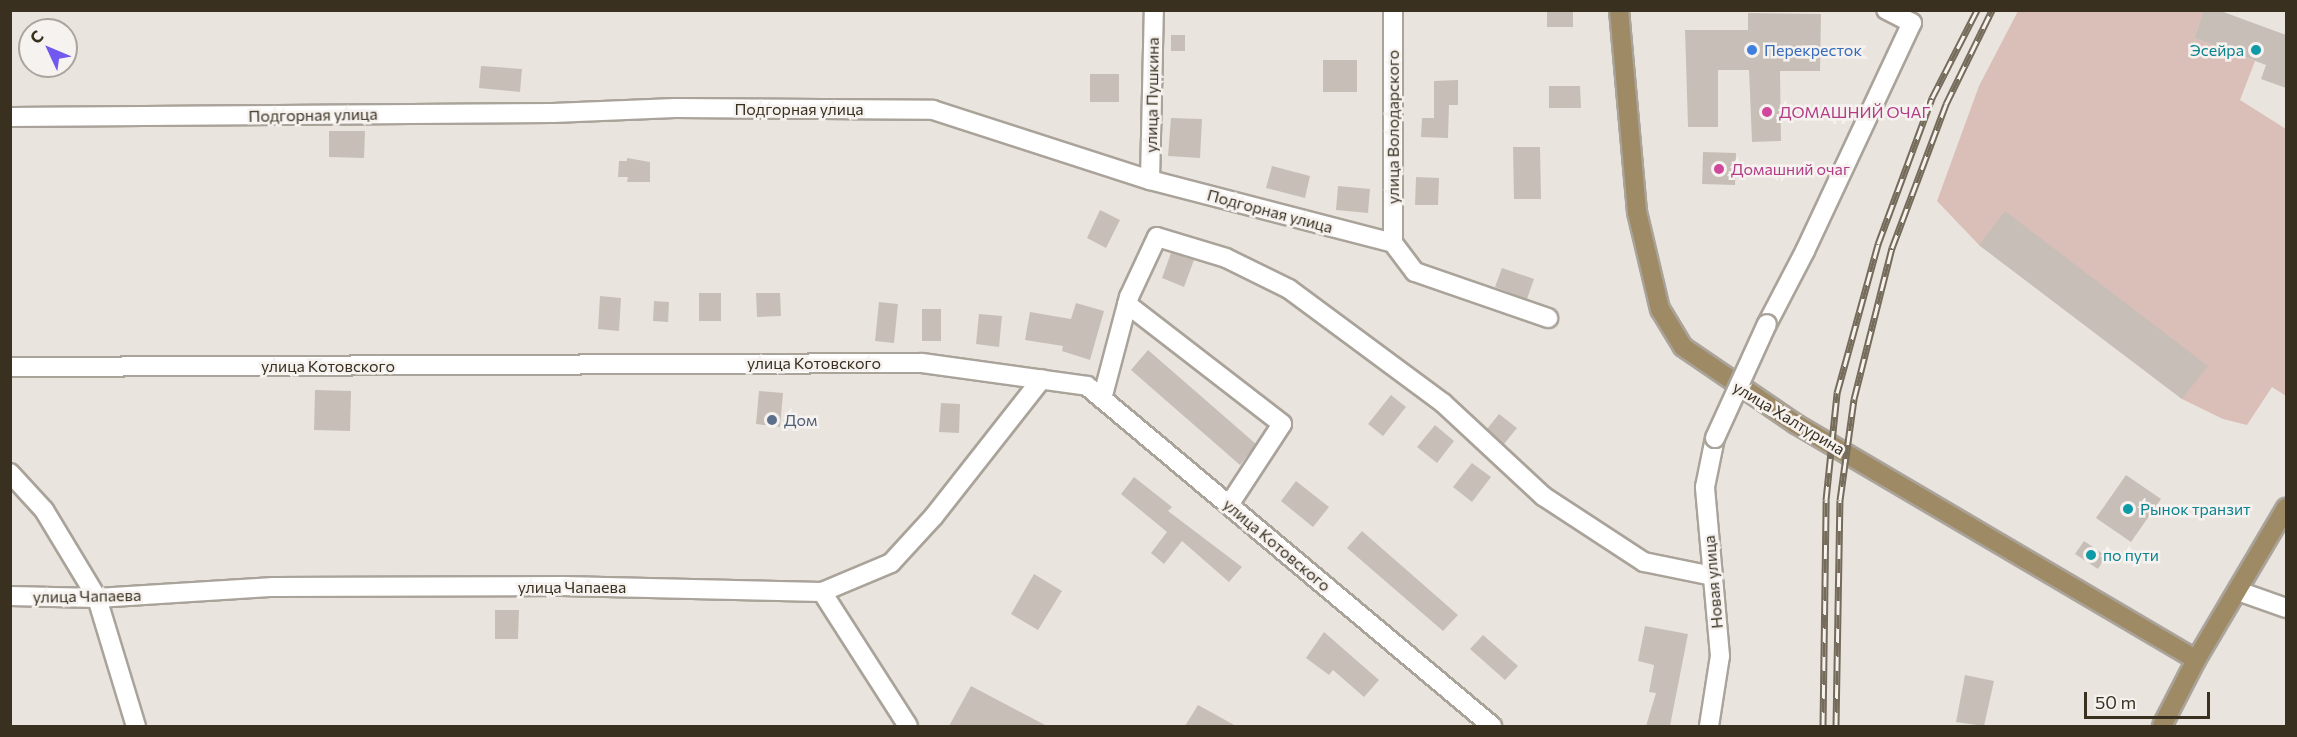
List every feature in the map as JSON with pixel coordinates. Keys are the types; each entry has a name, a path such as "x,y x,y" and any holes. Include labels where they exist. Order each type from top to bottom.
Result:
{"main road":[{"name":"улица Халтурина","path":"1619,10 1637,212 1660,309 1683,347 1796,424 2196,660"},
{"path":"2162,726 2196,660 2286,508"}],"street":[{"name":"улица Пушкина","path":"1150,180 1154,10"},
{"name":"улица Володарского","path":"1392,10 1393,243"},
{"path":"1886,10 1915,17"},
{"name":"Новая улица","path":"1709,726 1720,656 1705,487 1715,438 1767,324 1805,251 1915,17"},
{"name":"Подгорная улица","path":"10,117 553,113 675,108 933,110 1150,180 1393,243"},
{"path":"1102,399 1128,304 1157,237 1226,258 1298,296 1443,403 1543,496 1644,562 1713,576"},
{"path":"1393,243 1415,272 1548,318"},
{"path":"1128,304 1282,424 1229,505"},
{"name":"улица Котовского","path":"10,367 922,363 1087,386 1492,726"},
{"name":"улица Чапаева","path":"10,596 97,598 274,587 562,586 822,592 891,563 934,516 1042,380"},
{"path":"10,473 44,510 97,598 136,726"},
{"path":"2238,591 2286,608"},
{"path":"822,592 908,726"}],"shaded area":[{"path":"2018,11 2204,11 2194,38 2255,61 2240,100 2286,129 2286,396 2272,387 2247,425 2223,419 2182,399 1979,245 1937,201 1979,86"}],"building":[{"path":"1547,10 1573,10 1573,27 1547,27"},
{"name":"Эсейра","path":"2204,10 2218,10 2286,35 2286,88 2261,79 2266,65 2194,38"},
{"name":"Перекресток","path":"1748,13 1821,14 1820,71 1780,71 1781,141 1752,142 1749,70 1718,70 1718,127 1688,127 1685,30 1748,30"},
{"path":"1171,35 1185,35 1185,51 1171,51"},
{"path":"1323,60 1357,60 1357,92 1323,92"},
{"path":"481,66 522,69 520,92 479,88"},
{"path":"1090,74 1119,74 1119,102 1090,102"},
{"path":"1458,80 1458,105 1449,105 1448,138 1421,137 1422,118 1434,118 1434,81"},
{"path":"1549,86 1580,86 1581,108 1549,108"},
{"path":"1171,118 1202,119 1200,158 1168,156"},
{"path":"329,131 365,131 364,158 329,157"},
{"path":"1513,147 1540,147 1541,199 1514,199"},
{"name":"Домашний очаг","path":"1703,152 1736,153 1735,185 1702,184"},
{"path":"627,158 650,162 650,182 627,182 628,177 618,177 619,161 627,161"},
{"path":"1272,166 1310,176 1305,198 1266,188"},
{"path":"1416,177 1439,178 1438,205 1415,205"},
{"path":"1338,186 1370,189 1368,213 1336,210"},
{"path":"1100,210 1120,220 1106,248 1087,238"},
{"path":"2005,211 2208,366 2182,399 1979,245"},
{"path":"1171,253 1194,260 1184,287 1162,278"},
{"path":"1502,268 1534,279 1527,299 1495,287"},
{"path":"699,293 721,293 721,321 699,321"},
{"path":"756,293 780,293 781,316 757,317"},
{"path":"600,296 621,298 619,331 598,329"},
{"path":"654,301 669,302 668,322 653,321"},
{"path":"879,302 898,304 894,343 875,341"},
{"path":"1076,303 1104,311 1090,360 1062,351 1063,346 1025,340 1030,312 1071,319"},
{"path":"922,309 941,309 941,341 922,341"},
{"path":"979,314 1002,316 999,347 976,344"},
{"path":"1148,350 1256,444 1240,465 1131,370"},
{"path":"315,390 351,391 350,431 314,430"},
{"path":"759,391 783,393 780,427 756,424"},
{"path":"1391,395 1406,407 1383,436 1368,424"},
{"path":"941,403 960,404 959,433 939,432"},
{"path":"1499,414 1517,428 1504,444 1487,429"},
{"path":"1435,425 1454,441 1437,463 1417,447"},
{"path":"1472,463 1491,477 1472,502 1453,487"},
{"name":"Рынок транзит","path":"2126,475 2161,499 2131,542 2096,518"},
{"path":"1134,477 1172,507 1168,511 1242,567 1229,582 1182,541 1164,564 1151,553 1167,532 1121,494"},
{"path":"1296,481 1329,507 1313,527 1281,501"},
{"path":"1362,531 1458,615 1443,631 1347,548"},
{"name":"по пути","path":"2084,541 2106,556 2098,569 2075,554"},
{"path":"1034,574 1062,591 1038,630 1011,614"},
{"path":"495,610 519,610 518,639 495,639"},
{"path":"1645,626 1688,634 1670,726 1646,726 1656,693 1649,692 1654,665 1638,661"},
{"path":"1324,632 1379,680 1364,697 1333,670 1329,675 1306,658"},
{"path":"1483,635 1518,666 1505,680 1470,649"},
{"path":"1965,675 1994,681 1984,726 1956,722"},
{"path":"971,686 1047,726 949,726"},
{"path":"1198,705 1236,726 1185,726"}],"railway":[{"path":"1823,726 1826,500 1837,393 1878,244 1932,98 1977,10"},
{"path":"1836,726 1840,500 1854,399 1892,248 1946,104 1992,10"}],"place":[{"name":"Перекресток","path":"1752,50"},
{"name":"Эсейра","path":"2256,50"},
{"name":"ДОМАШНИЙ ОЧАГ","path":"1767,112"},
{"name":"Домашний очаг","path":"1719,169"},
{"name":"Дом","path":"772,420"},
{"name":"Рынок транзит","path":"2128,509"},
{"name":"по пути","path":"2091,555"}]}
